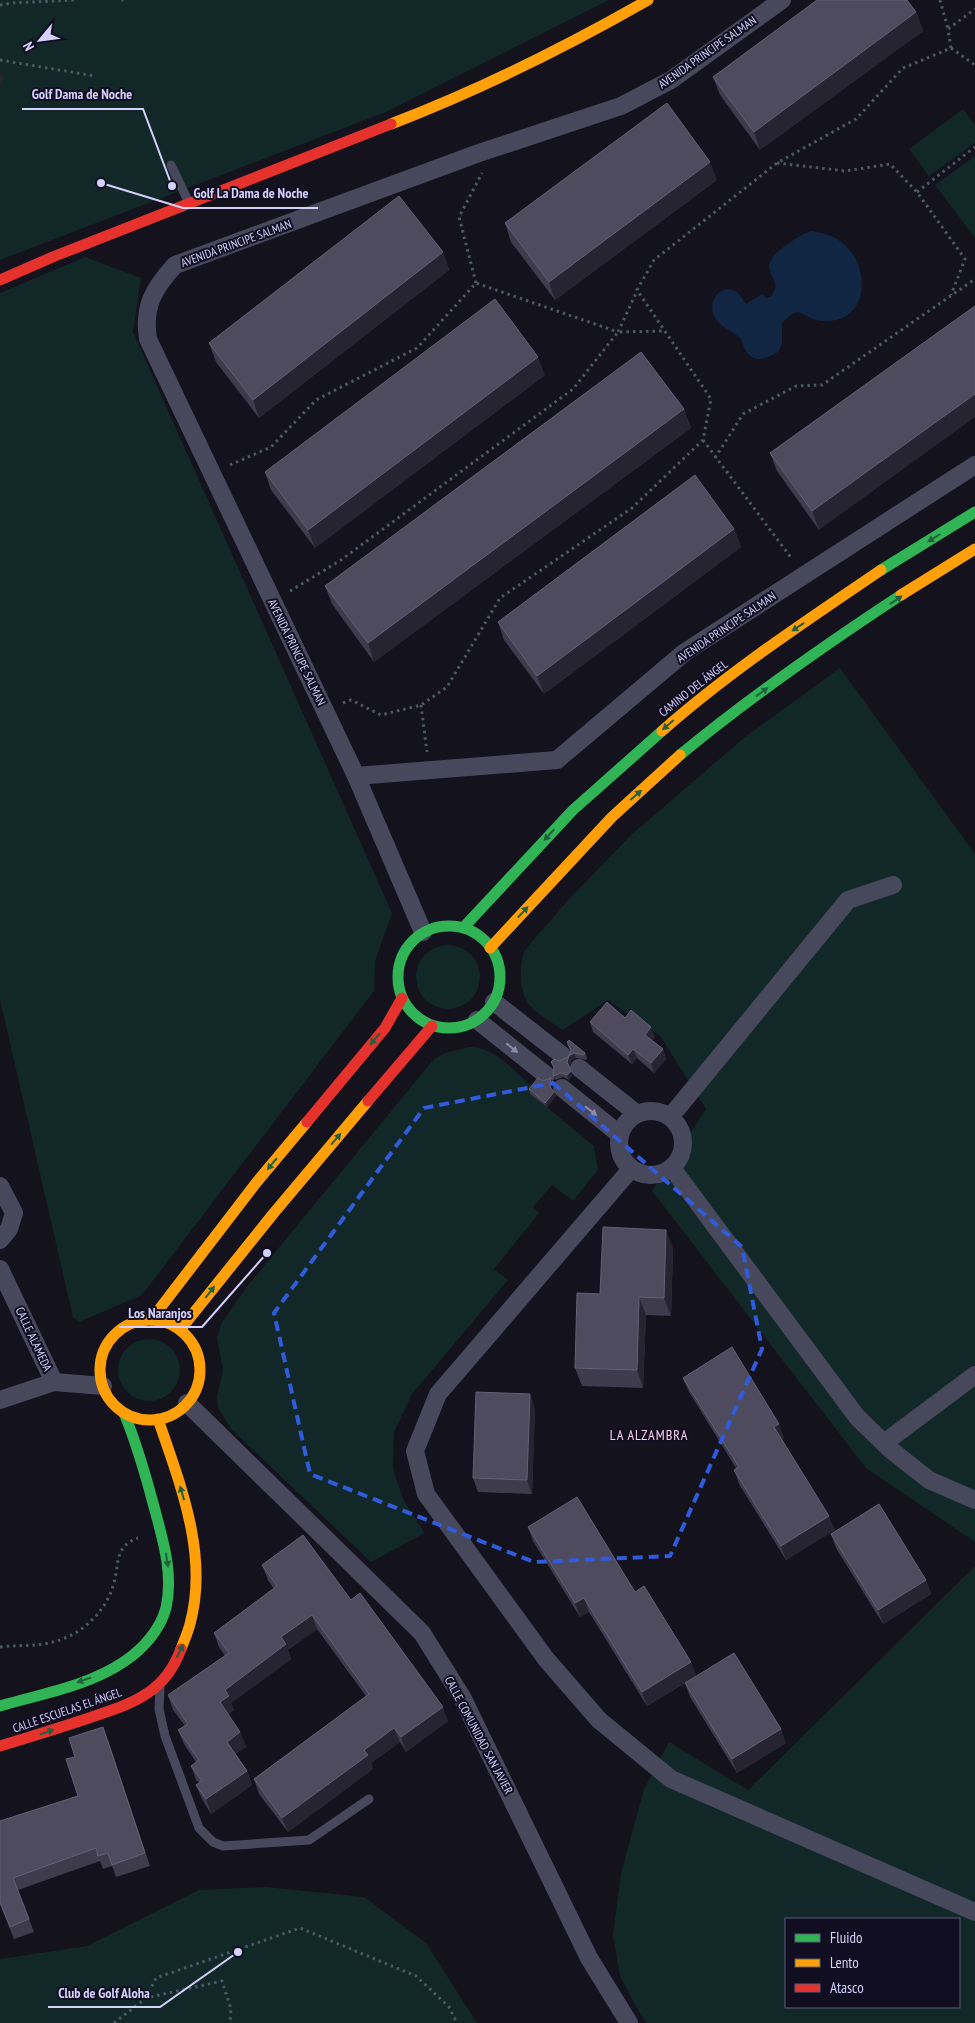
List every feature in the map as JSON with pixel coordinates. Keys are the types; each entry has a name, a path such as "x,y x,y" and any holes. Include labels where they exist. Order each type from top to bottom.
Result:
{"street":[{"path":"0,280 445,103 648,0"},
{"name":"AVENIDA PRINCIPE SALMAN","path":"423,932 356,776 148,340 146,322 150,301 159,282 175,265 479,152 621,106 671,80 782,0"},
{"name":"AVENIDA PRINCIPE SALMAN","path":"356,776 557,760 685,652 975,465"},
{"name":"CAMINO DEL ÁNGEL","path":"463,928 574,810 696,701 788,634 883,570 975,512"},
{"path":"490,948 596,833 631,799 716,727 832,643 975,548"},
{"path":"671,1116 848,900 893,885"},
{"path":"443,926 463,928 479,936 490,948 498,962 500,975 499,989 494,1002 487,1012 477,1020 456,1029 432,1026 420,1020 409,1010 402,998 397,984 398,968 402,954 412,941 423,932 443,926"},
{"path":"151,1320 256,1183 385,1028 402,998"},
{"path":"494,1002 562,1055"},
{"path":"477,1020 546,1075"},
{"path":"180,1330 282,1203 432,1026"},
{"path":"579,1068 636,1112"},
{"path":"562,1088 619,1134"},
{"path":"654,1109 671,1116 682,1132 683,1152 672,1168 662,1174 651,1176 631,1169 622,1159 618,1147 619,1134 625,1121 636,1112 654,1109"},
{"path":"672,1168 857,1417 884,1443 929,1480 975,1500"},
{"path":"631,1169 438,1394 415,1451 426,1494 558,1672 599,1720 671,1779 975,1912"},
{"path":"0,1186 14,1213 9,1229 0,1240"},
{"name":"CALLE ALAMEDA","path":"0,1269 54,1382"},
{"path":"151,1320 166,1323 180,1330 194,1346 200,1365 198,1386 188,1403 174,1414 158,1420 141,1420 124,1413 111,1402 103,1386 100,1371 102,1355 110,1341 120,1329 135,1322 151,1320"},
{"path":"884,1443 975,1375"},
{"path":"0,1400 54,1382 103,1386"},
{"name":"CALLE COMUNIDAD SAN JAVIER","path":"188,1403 422,1633 462,1697 589,1958 629,2023"},
{"name":"CALLE ESCUELAS EL ÁNGEL","path":"0,1706 104,1673 126,1661 146,1644 158,1629 166,1611 169,1578 160,1530 137,1441 124,1413"},
{"name":"CALLE ESCUELAS EL ÁNGEL","path":"0,1746 126,1705 150,1692 174,1664 187,1638 194,1608 195,1540 184,1499 158,1420"}],"lane":[{"path":"171,164 190,204"},
{"path":"160,1682 159,1709 165,1736 199,1828 213,1842 223,1846 309,1840 369,1799"}],"path":[{"path":"0,5 74,0"},
{"path":"940,0 948,29 950,48 975,65"},
{"path":"948,29 975,9"},
{"path":"273,602 341,560 573,389 618,332 637,290 654,260 777,163 856,119 903,68 950,48"},
{"path":"0,60 95,76"},
{"path":"917,192 975,147"},
{"path":"476,283 459,217 482,175 479,152"},
{"path":"777,163 845,171 890,164 917,192 965,259 951,295"},
{"path":"716,458 743,414 796,386 822,385 975,279"},
{"path":"476,283 618,332 664,331"},
{"path":"211,473 271,447 316,400 417,348 476,283"},
{"path":"324,709 351,700 381,715 421,705 447,687 500,598 632,508 702,440 712,399 637,290"},
{"path":"702,440 804,576"},
{"path":"421,705 429,770"},
{"path":"0,1647 40,1646 66,1638 89,1622 105,1604 119,1556 124,1547 131,1541 160,1530"},
{"path":"146,1998 156,1978 300,1928 416,1976 449,2008 457,2023"},
{"path":"114,2023 146,1998 222,1981 231,2009 230,2023"}],"highlighted area":[{"path":"553,1083 742,1247 762,1349 670,1556 534,1562 310,1474 274,1313 424,1108"}],"green space":[{"path":"0,0 609,0 386,112 0,260"},
{"path":"963,109 975,125 975,143 929,176 909,149"},
{"path":"975,156 975,238 935,185"},
{"path":"85,257 141,278 133,332 392,913 375,961 374,991 142,1295 79,1322 73,1317 0,1000 0,293"},
{"path":"840,668 975,854 975,1542 866,1468 652,1191 706,1109 661,1037 608,1000 563,1030 532,1008 521,985 521,964 525,950 568,900 632,834 745,737"},
{"path":"448,945 466,950 471,954 475,959 480,977 475,995 471,1000 466,1004 448,1009 430,1004 425,1000 421,995 416,977 421,959 425,954 430,950"},
{"path":"469,1047 488,1051 513,1068 535,1089 531,1094 594,1146 598,1170 573,1201 552,1185 533,1207 539,1213 494,1269 508,1280 412,1394 394,1432 393,1469 404,1501 425,1533 371,1562 231,1429 218,1408 217,1397 223,1370 217,1338 222,1322 249,1284 434,1059 445,1053"},
{"path":"149,1339 161,1341 171,1348 178,1358 180,1370 178,1382 171,1392 161,1399 149,1401 137,1399 127,1392 120,1382 118,1370 120,1358 127,1348 137,1341"},
{"path":"975,1566 975,2023 647,2023 640,2014 620,1976 613,1935 621,1873 644,1789 669,1742 748,1790"},
{"path":"266,1887 364,1897 426,1943 477,2023 0,2023 0,1959 87,1946 199,1890"}],"water":[{"path":"811,231 822,233 840,241 858,263 861,290 858,303 850,313 839,319 820,321 798,312 790,315 782,323 782,344 778,352 764,358 754,358 747,352 741,339 723,326 714,316 712,311 713,301 718,293 727,289 737,292 746,304 762,294 766,298 772,296 776,286 769,267 770,262 786,245"}],"building":[{"path":"817,0 907,0 916,12 754,132 713,77"},
{"path":"667,103 710,162 549,282 505,223"},
{"path":"399,196 443,252 253,400 209,343"},
{"path":"495,299 538,357 308,530 265,472"},
{"path":"975,306 975,394 812,511 770,453"},
{"path":"641,352 684,409 368,643 325,586"},
{"path":"695,475 734,529 537,676 498,622"},
{"path":"607,1002 625,1018 631,1010 651,1027 645,1035 663,1049 651,1063 633,1049 628,1055 590,1022"},
{"path":"569,1040 585,1053 584,1055 574,1053 569,1056 567,1062 571,1071 567,1075 561,1073 553,1076 554,1067 551,1062 554,1059 559,1061 568,1057 571,1051 567,1042"},
{"path":"538,1078 543,1081 551,1078 550,1087 554,1092 545,1103 529,1089"},
{"path":"603,1227 666,1230 664,1298 639,1297 637,1370 575,1368 577,1293 600,1294"},
{"path":"732,1347 779,1424 774,1427 829,1516 781,1546 734,1470 739,1467 683,1378"},
{"path":"476,1392 530,1394 527,1480 473,1478"},
{"path":"577,1497 635,1592 644,1586 691,1662 642,1692 584,1598 575,1603 528,1527"},
{"path":"879,1504 926,1580 878,1610 831,1534"},
{"path":"303,1535 351,1600 360,1593 443,1707 401,1737 394,1728 364,1750 368,1755 282,1818 254,1779 369,1694 312,1615 281,1637 286,1644 225,1690 229,1696 220,1702 240,1732 227,1742 247,1771 206,1799 196,1785 202,1781 191,1766 199,1760 178,1730 188,1724 168,1695 229,1653 214,1633 277,1586 262,1565"},
{"path":"734,1653 781,1729 732,1759 685,1683"},
{"path":"103,1727 145,1853 112,1865 108,1853 98,1856 96,1848 13,1878 29,1919 10,1927 0,1902 0,1821 78,1796 66,1759 75,1757 69,1738"}],"traffic: fast":[{"path":"881,570 975,512"},
{"path":"680,755 788,672 901,595"},
{"path":"463,928 573,810 662,731"},
{"path":"449,926 469,930 485,941 496,957 500,977 496,997 485,1013 469,1024 449,1028 429,1024 413,1013 402,997 398,977 402,957 413,941 429,930 449,926"},
{"path":"0,1706 80,1683 111,1670 132,1656 144,1645 160,1624 166,1608 168,1595 169,1582 166,1555 143,1469 124,1413"}],"traffic: slow":[{"path":"391,124 457,97 522,67 648,0"},
{"path":"901,595 975,549"},
{"path":"662,731 741,667 881,570"},
{"path":"490,948 612,817 680,755"},
{"path":"180,1330 273,1214 368,1101"},
{"path":"151,1320 256,1183 307,1122"},
{"path":"150,1320 169,1324 185,1335 196,1351 200,1370 196,1389 185,1405 169,1416 150,1420 131,1416 115,1405 104,1389 100,1370 104,1351 115,1335 131,1324 150,1320"},
{"path":"158,1419 183,1494 194,1546 195,1598 190,1624 181,1649"}],"traffic: jam":[{"path":"0,280 55,256 391,124"},
{"path":"307,1122 385,1028 402,998"},
{"path":"368,1101 432,1026"},
{"path":"0,1746 89,1718 135,1701 154,1688 164,1678 176,1661 181,1649"}],"place":[{"name":"Golf La Dama de Noche","path":"101,183"},
{"name":"Golf Dama de Noche","path":"172,186"},
{"name":"Los Naranjos","path":"267,1253"},
{"name":"Club de Golf Aloha","path":"238,1952"}],"district":[{"name":"LA ALZAMBRA","path":"649,1435"}]}
